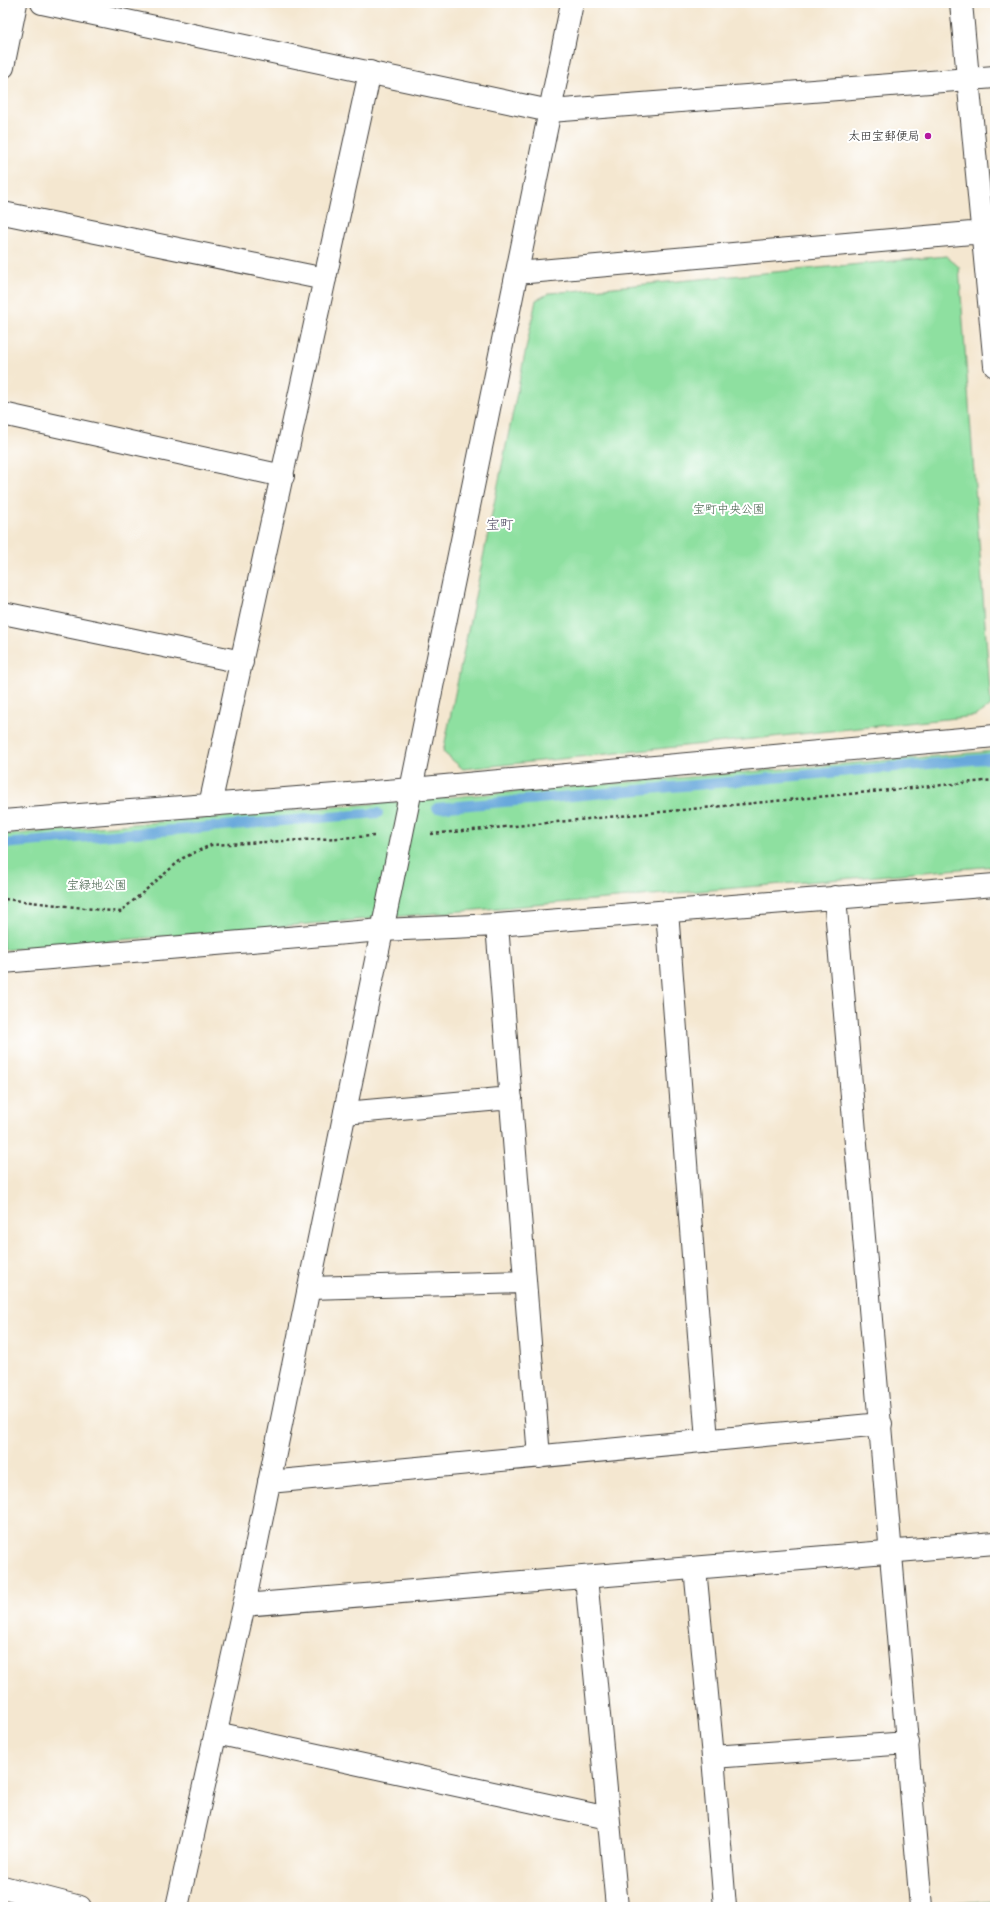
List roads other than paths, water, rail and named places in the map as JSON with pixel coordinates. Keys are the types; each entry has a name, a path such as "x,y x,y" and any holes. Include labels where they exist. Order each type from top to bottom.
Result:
{"street":[{"path":"3,66 16,3"},
{"path":"42,3 550,111 995,77"},
{"path":"177,1907 244,1605 344,1113 403,835 572,3"},
{"path":"961,3 983,232 992,285 995,366"},
{"path":"210,805 370,72"},
{"path":"3,213 325,279"},
{"path":"517,273 983,232"},
{"path":"3,414 283,476"},
{"path":"3,613 242,662"},
{"path":"3,821 412,789 995,736"},
{"path":"3,962 382,930 497,925 835,897 995,886"},
{"path":"835,897 922,1907"},
{"path":"667,911 706,1441"},
{"path":"497,925 539,1457"},
{"path":"344,1113 511,1098"},
{"path":"309,1288 525,1282"},
{"path":"269,1482 881,1424"},
{"path":"244,1605 995,1543"},
{"path":"695,1568 713,1757 725,1907"},
{"path":"586,1577 617,1907"},
{"path":"216,1733 608,1818"},
{"path":"713,1757 908,1743"},
{"path":"3,1888 80,1907"}],"waterway":[{"path":"437,808 995,758"},
{"path":"3,844 378,813"}],"place":[{"name":"太田宝郵便局","path":"928,136"}],"district":[{"name":"宝町","path":"500,524"}],"park label":[{"name":"宝町中央公園","path":"729,509"},
{"name":"宝緑地公園","path":"97,885"}]}
